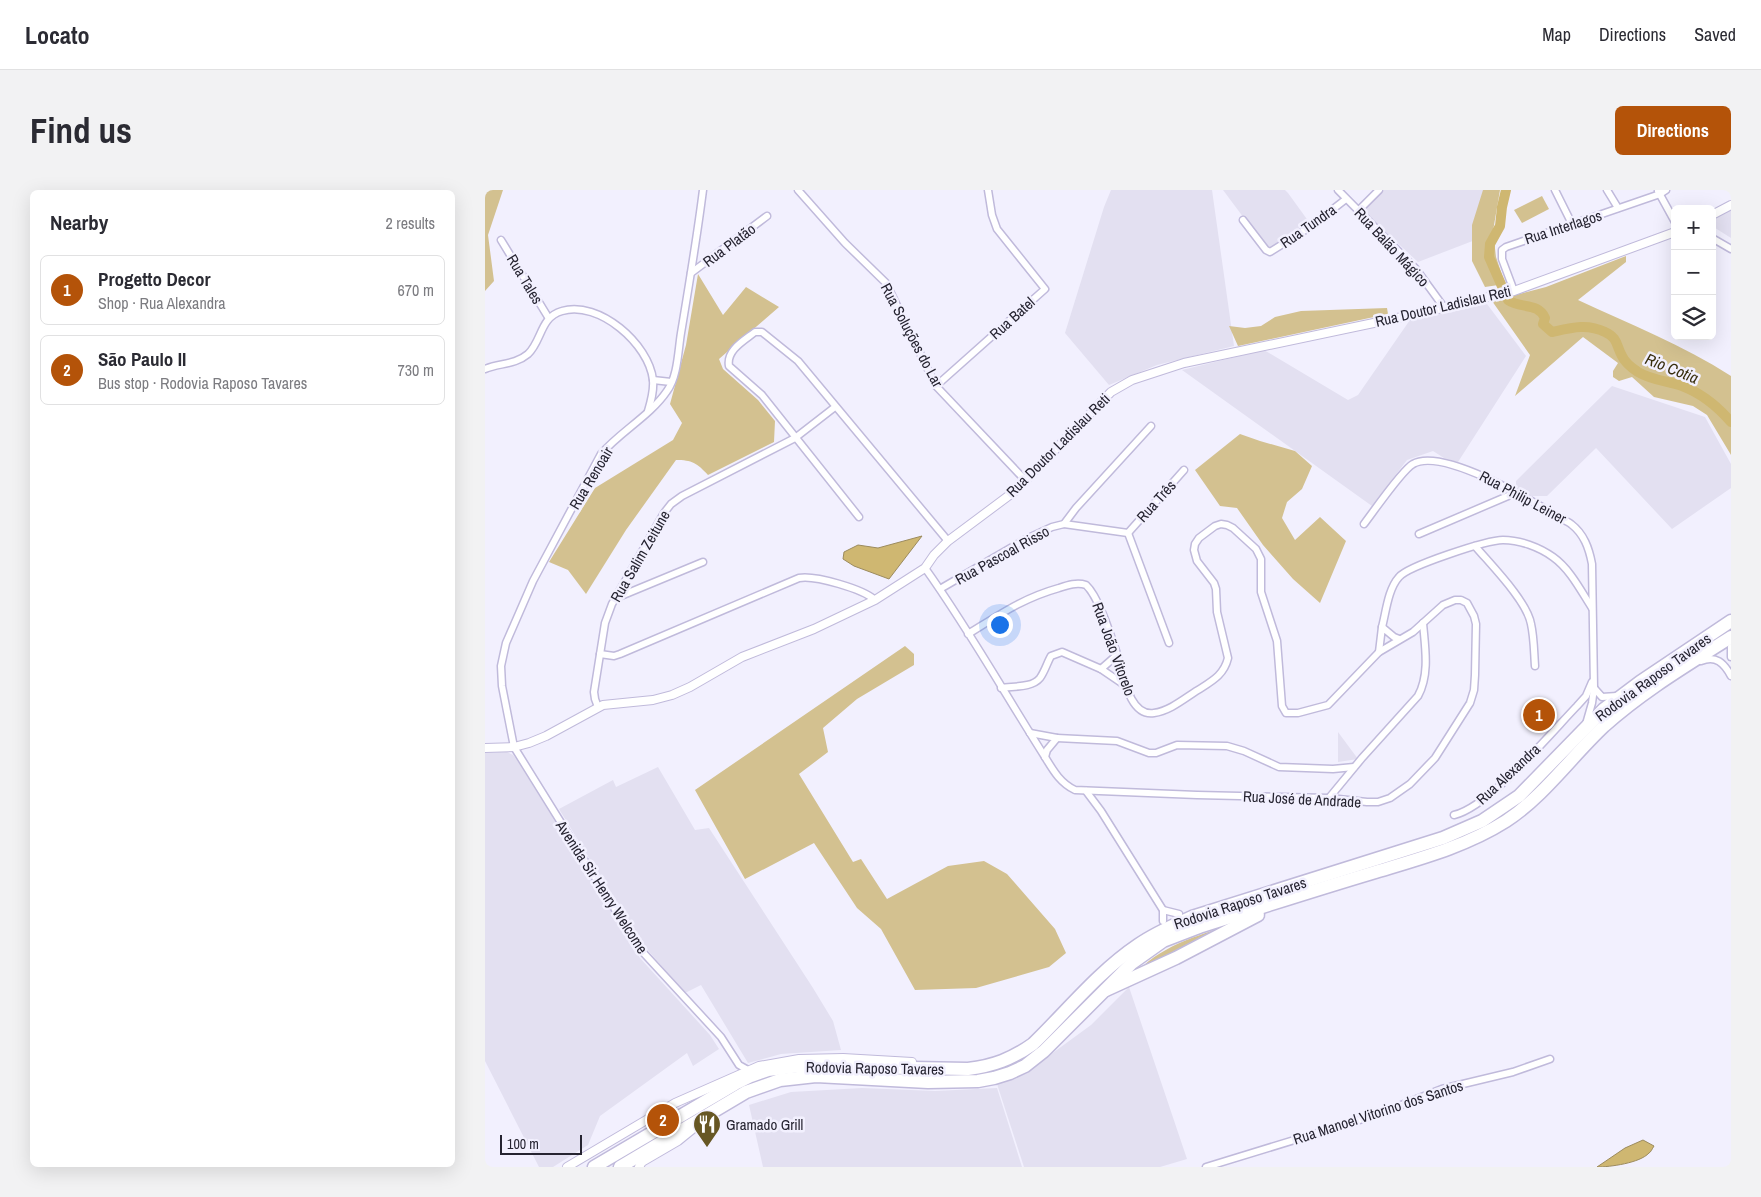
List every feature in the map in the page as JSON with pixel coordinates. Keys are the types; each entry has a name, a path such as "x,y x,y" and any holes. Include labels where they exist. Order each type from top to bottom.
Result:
{"highway":[{"name":"Rodovia Raposo Tavares","path":"594,1167 735,1084 768,1070 799,1066 968,1069 987,1067 1004,1062 1020,1053 1045,1032 1104,972 1138,945 1171,926 1192,917 1443,838 1483,821 1519,796 1585,728 1623,695 1731,620"},
{"name":"Rodovia Raposo Tavares","path":"620,1167 716,1109 746,1092 765,1084 798,1078 826,1077 927,1082 978,1081 1010,1073 1025,1066 1044,1051 1132,963 1163,941 1202,926 1442,852 1505,822 1533,799 1597,733 1645,692 1731,637"},
{"path":"1104,972 1141,933 1163,915 1179,914 1231,899 1265,894"},
{"path":"1101,992 1176,958 1297,897"}],"street":[{"name":"Rua Renoair","path":"514,747 502,686 501,666 506,643 533,581 601,454 659,401 668,390 691,273 703,190"},
{"name":"Rua Soluções do Lar","path":"799,190 845,243 886,283 936,386 1025,480"},
{"name":"Rua Batel","path":"936,386 1045,289 997,229 992,215 989,190"},
{"name":"Rua Balão Mágico","path":"1338,190 1416,269 1443,306"},
{"path":"1358,211 1379,190"},
{"path":"1555,190 1572,224"},
{"path":"1607,190 1618,208"},
{"name":"Rua Interlagos","path":"1512,291 1502,259 1502,250 1511,244 1666,190"},
{"path":"1658,192 1671,215"},
{"name":"Rua Tundra","path":"1243,220 1266,250 1270,252 1310,226 1345,199"},
{"path":"1716,213 1731,204"},
{"name":"Rua Platão","path":"691,273 767,216"},
{"name":"Rua Doutor Ladislau Reti","path":"485,748 514,747 546,736 609,704 653,700 672,696 742,657 814,629 875,600 925,568 934,555 948,541 1004,499 1025,480 1111,392 1132,380 1184,362 1414,314 1512,291 1671,233"},
{"name":"Rua Tales","path":"501,240 548,318"},
{"path":"1716,240 1731,249"},
{"path":"485,369 518,361 529,353 536,343 548,318 562,310 579,310 594,314 613,323 640,347 653,380 653,394 649,410"},
{"path":"859,517 759,391 729,366 728,359 731,352 755,332 762,332 798,361 948,541"},
{"path":"653,380 671,382"},
{"name":"Rua Salim Zeitune","path":"598,708 594,692 607,617 664,513 671,504 682,496 795,438 835,407"},
{"name":"Rua Pascoal Risso","path":"1064,524 1076,508 1151,426"},
{"name":"Rua Philip Leiner","path":"1365,524 1408,467 1419,461 1427,460 1475,472 1571,524 1583,537 1593,564 1594,688 1585,728"},
{"name":"Rua Três","path":"1128,533 1185,470"},
{"path":"1419,534 1515,492"},
{"name":"Rua Pascoal Risso","path":"941,589 1026,539 1052,526 1064,524 1128,533"},
{"name":"Rua João Vitorelo","path":"968,634 1026,599 1071,584 1081,583 1086,585 1093,593 1117,655 1126,686 1139,709 1143,712 1154,713 1167,708 1216,679 1222,672 1228,658 1217,612 1216,590 1211,577 1197,561 1194,550 1199,538 1215,526 1227,525 1255,549 1261,559 1261,592 1277,641 1283,710 1286,714 1290,714 1328,704"},
{"path":"1128,533 1169,644"},
{"path":"1379,652 1382,627 1395,583 1404,572 1475,546 1503,540 1527,544 1539,549 1560,563 1593,608"},
{"path":"1475,546 1519,599 1528,614 1531,624 1535,666"},
{"path":"617,598 703,562"},
{"name":"Rua José de Andrade","path":"925,568 941,589 1055,773 1067,786 1075,790 1086,791 1329,798 1378,802 1390,798 1399,793 1435,758 1470,702 1474,690 1476,624 1471,608 1467,603 1455,600 1437,609 1413,632 1379,652 1328,704"},
{"path":"600,654 614,656 620,654 799,578 818,579 863,592 875,600"},
{"path":"1329,798 1354,767 1412,703 1422,688 1425,679 1426,650 1423,623"},
{"path":"1382,627 1393,637 1399,639"},
{"path":"1731,647 1731,657"},
{"path":"1001,688 1028,685 1035,682 1044,671 1051,656 1062,652 1101,669 1126,686"},
{"path":"1101,669 1117,655"},
{"path":"1645,692 1668,682 1707,659 1715,659 1722,662 1731,676"},
{"name":"Rua Alexandra","path":"1454,815 1470,810 1511,774 1586,696 1594,679"},
{"path":"1594,688 1603,697 1623,695"},
{"path":"1030,733 1057,738 1117,741 1156,754 1177,745 1227,746 1244,751 1279,767 1333,769 1354,767"},
{"path":"1045,757 1047,750 1057,738"},
{"name":"Avenida Sir Henry Welcome","path":"514,747 639,948 721,1037 739,1065"},
{"path":"1086,791 1101,811 1163,915"},
{"path":"567,1167 670,1106 748,1070 779,1061 836,1058 940,1063 968,1069"},
{"name":"Rua Manoel Vitorino dos Santos","path":"1206,1167 1376,1115 1442,1089 1513,1072 1550,1059"},
{"path":"737,1076 739,1065 748,1070"},
{"path":"633,1167 687,1135 716,1109"}],"shaded area":[{"path":"485,190 503,190 488,235 494,281 485,291"},
{"path":"1111,190 1212,190 1234,346 1157,365 1109,385 1065,333"},
{"path":"1223,190 1285,190 1309,222 1273,248 1267,249"},
{"path":"1384,190 1491,190 1483,237 1418,262 1363,211"},
{"path":"1483,190 1500,190 1493,231 1496,257 1505,284 1485,287 1472,261 1472,225"},
{"path":"1542,196 1549,209 1522,223 1514,210"},
{"path":"1731,209 1731,238 1716,229 1716,218"},
{"path":"1626,256 1626,262 1578,300 1637,326 1731,376 1731,455 1707,415 1693,406 1654,397 1632,377 1619,381 1613,377 1613,371 1618,363 1583,337 1515,396 1530,355 1492,301 1546,287"},
{"path":"698,274 723,315 746,287 779,307 719,359 723,369 758,400 775,421 774,442 708,475 694,463 676,460 626,530 586,594 568,570 549,562 595,488 673,440 682,423 670,404 686,345"},
{"path":"1487,304 1526,356 1458,462 1444,458 1433,451 1407,460 1372,506 1182,370 1264,350 1348,400 1358,395 1412,317"},
{"path":"1387,308 1388,314 1238,346 1229,326 1245,328 1261,326 1275,317 1301,311"},
{"path":"1612,386 1705,417 1731,464 1731,488 1672,529 1596,448 1547,496 1532,496 1516,488 1516,481"},
{"path":"1240,434 1295,451 1312,466 1302,489 1287,502 1282,518 1295,540 1320,517 1346,541 1320,603 1293,579 1263,545 1237,508 1220,506 1195,470"},
{"path":"922,536 889,579 854,566 843,559 844,552 858,545 878,548"},
{"path":"905,646 914,654 914,665 857,699 823,728 828,752 799,774 853,862 861,859 887,899 948,866 984,861 1007,874 1055,929 1066,953 1049,967 976,988 915,990 881,929 857,908 814,843 745,879 695,790"},
{"path":"1338,732 1358,759 1338,762"},
{"path":"507,752 517,760 640,958 710,1035 719,1049 693,1066 687,1053 600,1116 588,1145 553,1167 539,1167 485,1061 485,753"},
{"path":"658,767 695,830 709,828 813,988 833,1021 841,1050 781,1054 748,1063 701,985 685,993 646,948 630,925 559,809 613,780 616,787"},
{"path":"1239,922 1138,971 1160,953 1173,946"},
{"path":"1129,987 1187,1159 1160,1167 1024,1167 997,1084 1039,1063 1091,1025"},
{"path":"862,1088 935,1091 997,1088 1022,1167 763,1167 749,1105 791,1092"},
{"path":"1643,1140 1654,1146 1645,1156 1625,1164 1597,1167 1625,1148"}],"waterway":[{"name":"Rio Cotia","path":"1506,190 1500,226 1490,244 1489,257 1508,300 1538,310 1545,318 1543,324 1552,332 1585,327 1598,329 1609,334 1615,339 1625,361 1633,369 1648,377 1682,386 1696,392 1721,411 1731,422"}],"place":[{"name":"Progetto Decor","path":"1539,715"},
{"name":"São Paulo II","path":"663,1120"},
{"name":"Gramado Grill","path":"707,1148"}]}
